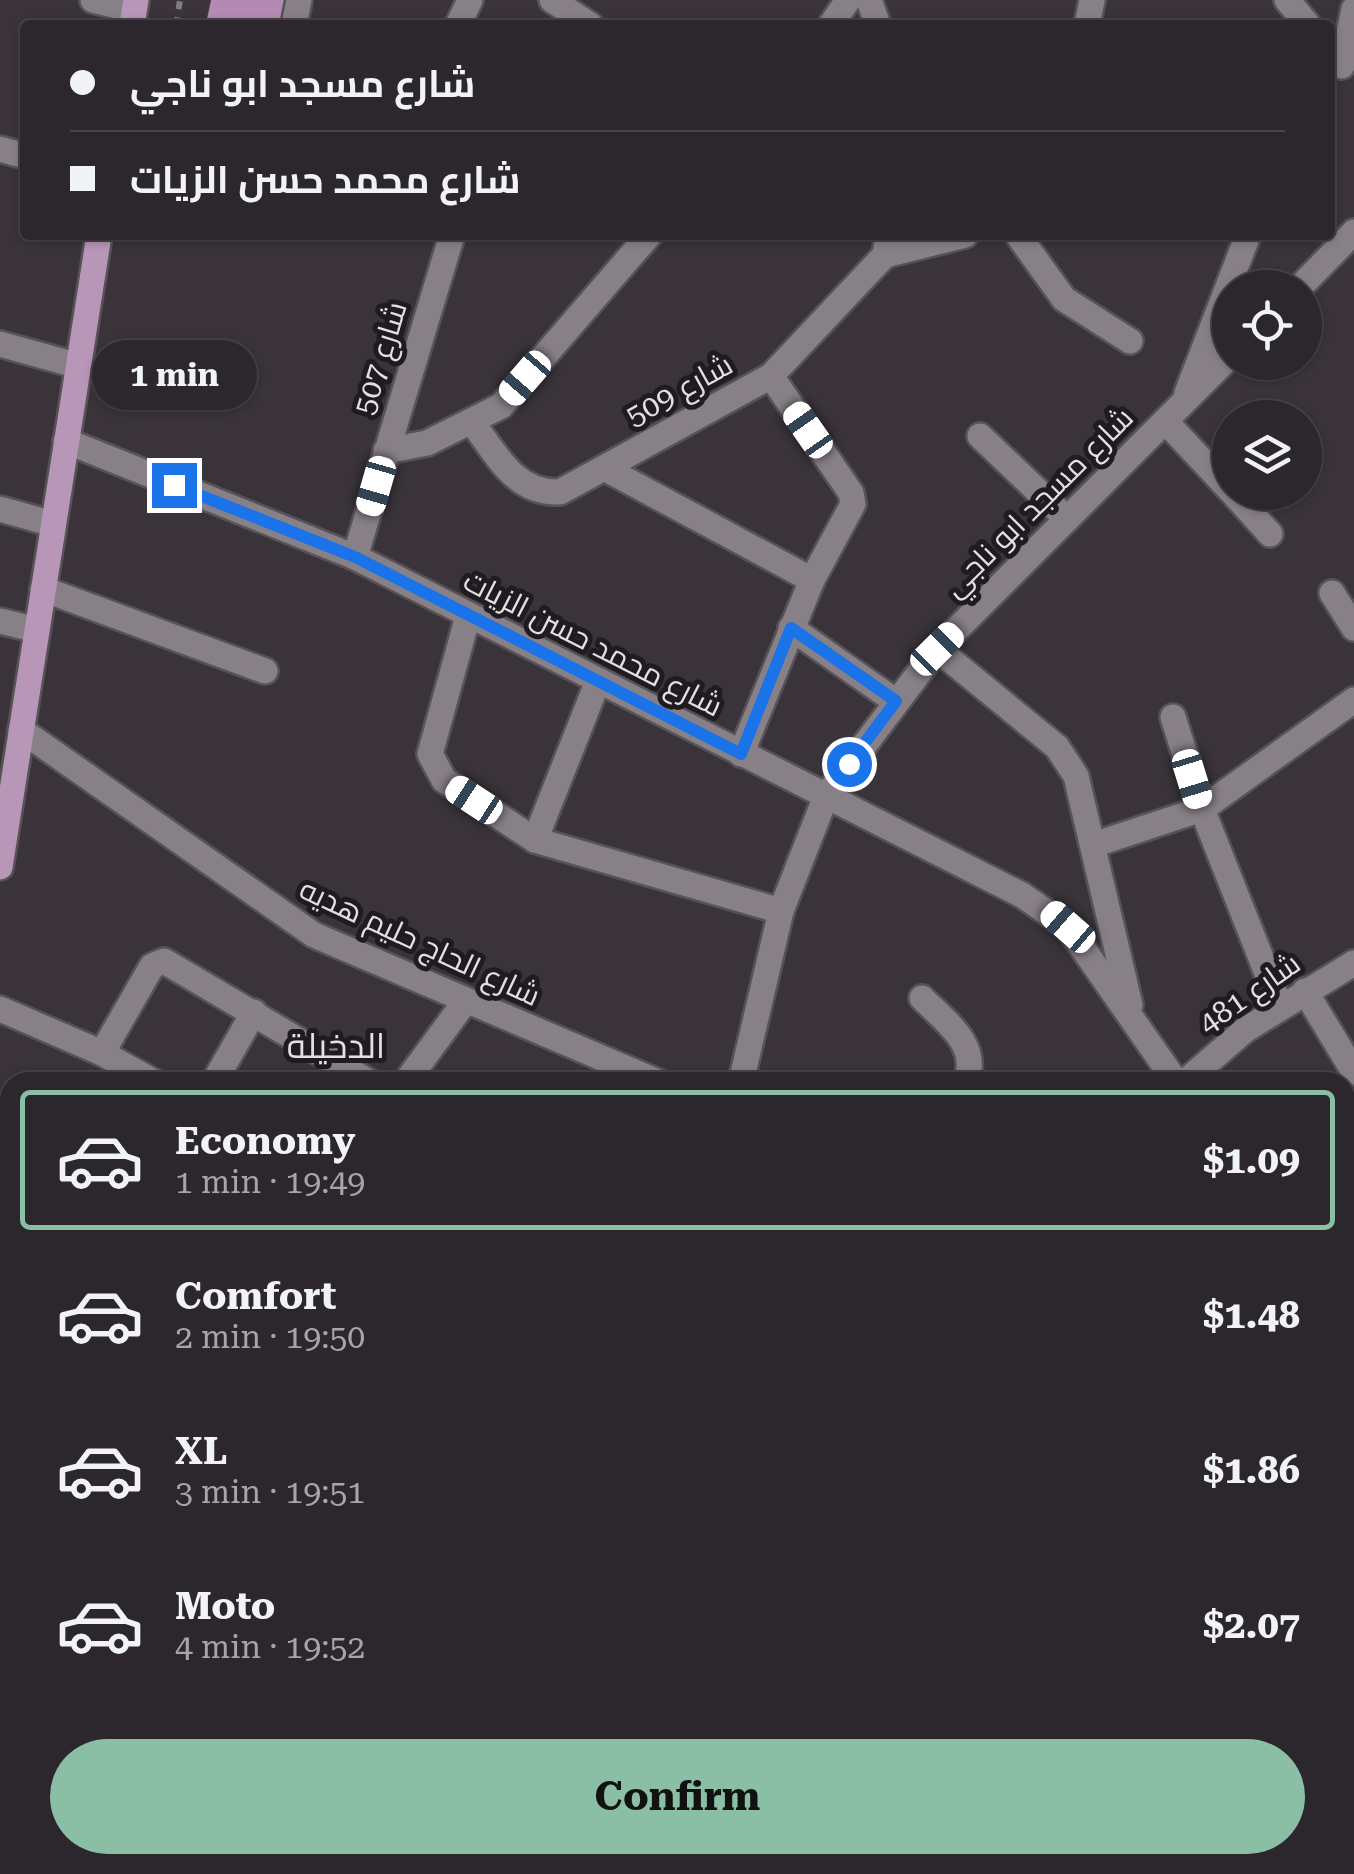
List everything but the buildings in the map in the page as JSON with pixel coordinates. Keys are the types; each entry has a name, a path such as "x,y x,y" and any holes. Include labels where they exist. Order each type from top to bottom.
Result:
{"main road":[{"path":"0,867 98,240"}],"street":[{"path":"93,0 134,12"},
{"path":"552,0 582,20"},
{"path":"1287,0 1304,20"},
{"path":"1342,66 1354,8"},
{"path":"1317,270 1354,232"},
{"name":"شارع 507","path":"355,557 450,240"},
{"path":"386,451 427,442 500,406 645,240"},
{"path":"887,245 926,240"},
{"path":"1022,240 1064,299 1084,316 1130,341"},
{"path":"1183,402 1246,240"},
{"name":"شارع 509","path":"472,422 524,486 541,493 560,492 770,376 887,245"},
{"path":"0,344 79,366"},
{"name":"شارع مسجد ابو ناجي","path":"742,1072 780,911 826,796 937,649 1212,374"},
{"path":"741,754 812,580 850,516 851,493 770,376"},
{"path":"1165,421 1212,472"},
{"path":"980,436 1068,519"},
{"name":"شارع محمد حسن الزيات","path":"66,441 355,557 1046,909 1068,927 1170,1072"},
{"path":"606,468 812,580"},
{"path":"0,509 53,524"},
{"path":"1248,510 1270,534"},
{"path":"44,588 265,671"},
{"path":"1332,593 1354,628"},
{"path":"468,616 430,754 444,780 535,840 780,911"},
{"path":"0,621 37,630"},
{"path":"791,628 896,701"},
{"path":"937,649 1068,760 1082,792 1133,1015"},
{"path":"535,840 598,681"},
{"path":"1093,845 1202,810 1354,700"},
{"path":"1173,718 1202,810 1280,1006"},
{"name":"شارع الحاج حليم هديه","path":"21,730 282,916 464,1003 633,1072"},
{"path":"102,1053 158,962 171,962 353,1072"},
{"name":"شارع 481","path":"1198,1072 1280,1006 1354,963"},
{"path":"1306,991 1354,1072"},
{"path":"922,998 970,1053 967,1072"},
{"path":"413,1072 464,1003"},
{"path":"0,1009 136,1072"},
{"path":"220,1072 254,1012"}],"district":[{"name":"الدخيلة","path":"336,1046"}],"route":[{"path":"174,485 355,557 741,754 791,628 896,701 849,764"}]}
